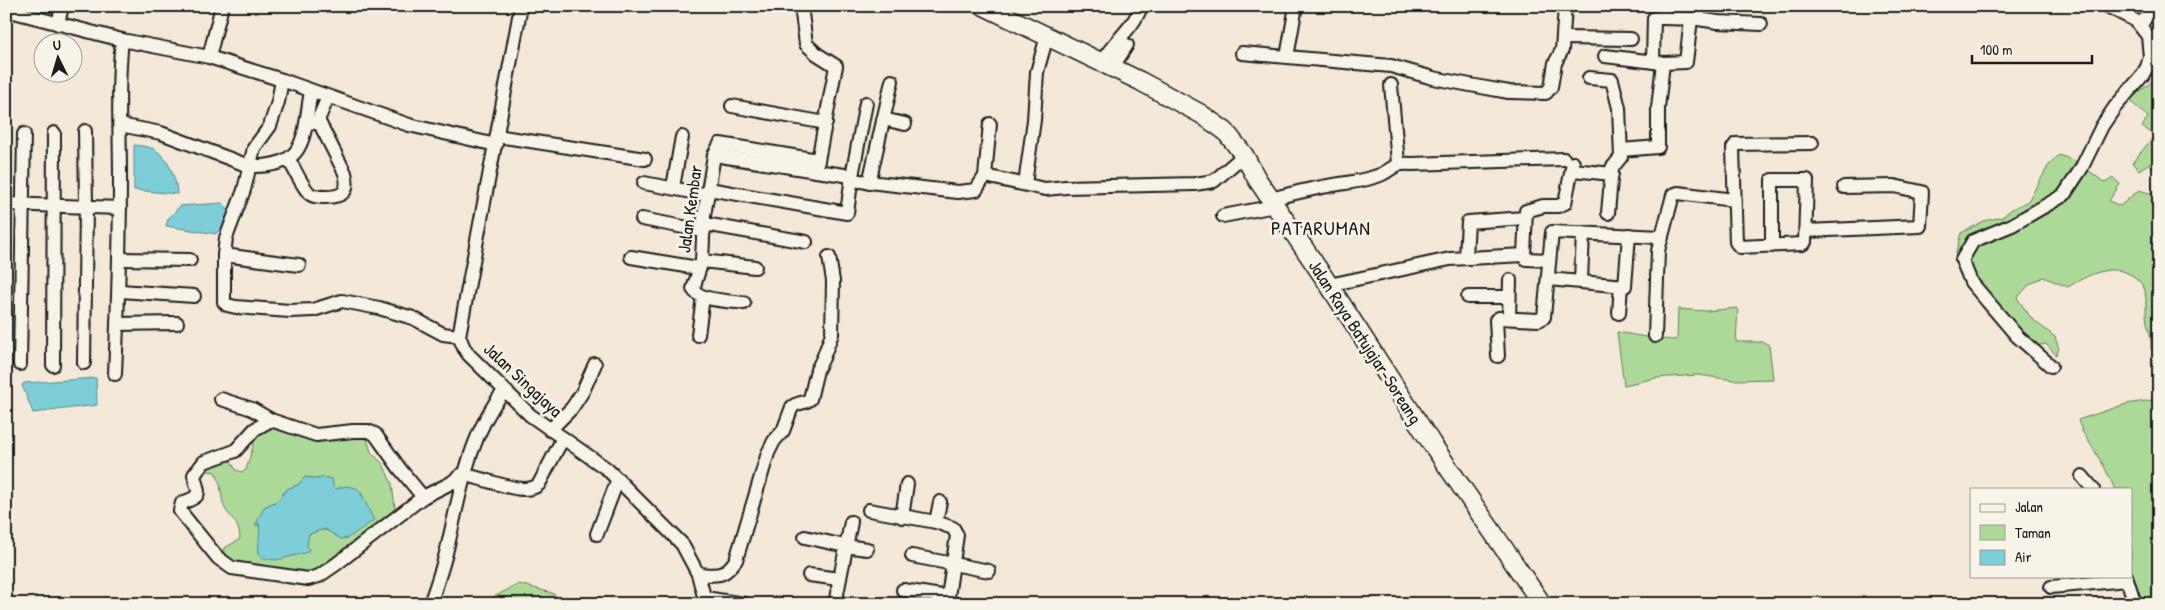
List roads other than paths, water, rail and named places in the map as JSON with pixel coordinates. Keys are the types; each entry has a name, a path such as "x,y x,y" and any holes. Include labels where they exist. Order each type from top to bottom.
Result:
{"highway":[{"name":"Jalan Raya Batujajar-Soreang","path":"984,6 1106,65 1201,114 1225,131 1244,155 1273,203 1329,285 1432,444 1542,604"}],"street":[{"path":"58,24 62,6"},
{"path":"209,57 222,6"},
{"path":"282,80 278,102 270,126 254,148 244,190 226,238 224,302 227,306 290,311 313,310 342,300 413,318 443,334 460,336 521,6"},
{"path":"801,6 806,44 817,54 836,66 817,166 869,183 967,192 976,190 985,176 990,124"},
{"path":"1106,65 1112,44 1136,18 1141,6"},
{"path":"1287,57 1296,6"},
{"path":"1242,53 1391,66 1433,78 1509,92 1546,93 1551,87 1556,63 1562,50 1565,6"},
{"path":"2107,6 2149,33"},
{"path":"2051,366 2017,336 1971,282 1962,260 1973,241 2012,224 2064,195 2081,170 2102,126 2147,67 2150,57 2149,33 2153,6"},
{"path":"6,10 122,40 209,57 432,132 645,159"},
{"path":"1621,150 1658,147 1658,62 1654,18 1664,12 1696,15 1718,22 1761,24"},
{"path":"1605,56 1658,62 1686,62 1696,15"},
{"path":"1025,184 1034,120 1037,72 1047,36"},
{"path":"1563,38 1630,39"},
{"path":"115,374 120,291 120,125 118,75 122,40"},
{"path":"1106,65 1127,45"},
{"path":"1589,78 1612,80 1619,108 1621,157 1613,165 1608,213"},
{"path":"869,183 892,81"},
{"path":"1391,85 1398,163"},
{"path":"289,160 310,194 338,197 343,193 348,182 345,173 312,121 310,91"},
{"path":"120,125 161,133 249,166 265,167 289,160 295,155 312,121 328,97"},
{"path":"644,183 847,213 851,178 866,103"},
{"path":"732,106 826,123"},
{"path":"883,119 905,124"},
{"path":"84,363 85,130"},
{"path":"54,133 54,365"},
{"path":"20,364 21,205 24,134"},
{"path":"672,187 682,137"},
{"path":"1772,246 1772,180 1807,180 1805,242 1772,246 1740,247 1737,245 1733,148 1736,144 1812,143"},
{"name":"Jalan Kembar","path":"703,297 696,294 694,289 700,264 714,155 720,144 817,166"},
{"path":"985,176 1045,189 1195,184 1214,181 1244,155"},
{"path":"1223,216 1273,203 1315,188 1373,178 1387,173 1392,166 1398,163 1570,164 1612,174"},
{"path":"1549,260 1529,260 1524,255 1526,211 1543,206 1558,206 1565,203 1570,164"},
{"path":"1806,231 1920,226 1922,192 1894,186 1844,187"},
{"path":"1655,336 1658,251 1673,195 1675,193 1734,200"},
{"path":"6,204 120,208"},
{"path":"1466,257 1468,222 1526,218"},
{"path":"642,220 806,242"},
{"path":"1498,356 1496,320 1509,318 1539,320 1544,317 1552,232 1662,237"},
{"path":"1580,281 1583,233"},
{"path":"1548,279 1625,286 1627,283 1629,235"},
{"path":"224,255 299,265"},
{"path":"1329,285 1466,257 1524,255"},
{"path":"631,257 756,267"},
{"path":"698,574 719,576 729,570 736,560 768,453 783,431 794,404 806,402 810,399 817,370 832,334 834,281 830,257"},
{"path":"119,259 190,260"},
{"path":"1509,318 1510,280"},
{"path":"1619,313 1621,286"},
{"path":"120,291 194,296"},
{"path":"1468,297 1510,296"},
{"path":"698,335 703,297 744,303"},
{"path":"118,324 177,323"},
{"name":"Jalan Singajaya","path":"460,336 464,348 469,355 504,391 550,430 607,469 682,544 698,574 706,601"},
{"path":"550,430 572,408 583,391 595,364"},
{"path":"430,604 447,552 463,475 482,426 504,391"},
{"path":"221,398 252,409 271,420 316,435 353,430 368,431 375,434 400,469 424,497"},
{"path":"271,420 255,428 235,451 204,462 194,475 199,490 198,495 194,499 182,503 180,510 218,558 232,568 308,578 319,576 387,527 424,497 463,475 531,490 539,484 563,438"},
{"path":"2082,476 2093,488"},
{"path":"597,534 618,479"},
{"path":"902,517 907,484"},
{"path":"936,522 940,502"},
{"path":"869,510 936,522 953,528 956,531 950,600 903,590"},
{"path":"836,604 850,522"},
{"path":"805,537 867,549"},
{"path":"912,556 989,571"},
{"path":"809,575 839,579"},
{"path":"2051,587 2127,578 2135,604"},
{"path":"706,601 744,604"}],"water":[{"path":"134,145 152,148 164,157 173,175 177,194 134,190"},
{"path":"222,203 233,213 227,229 220,229 216,234 166,226 168,219 180,206"},
{"path":"96,378 97,405 33,413 22,385 24,383"},
{"path":"305,477 332,479 333,486 336,489 346,486 357,488 374,520 348,538 341,539 325,529 309,534 307,544 309,551 305,553 276,560 261,558 259,551 259,523 255,526 264,507 277,501 287,489 298,485"}],"district":[{"name":"PATARUMAN","path":"1321,228"}]}
